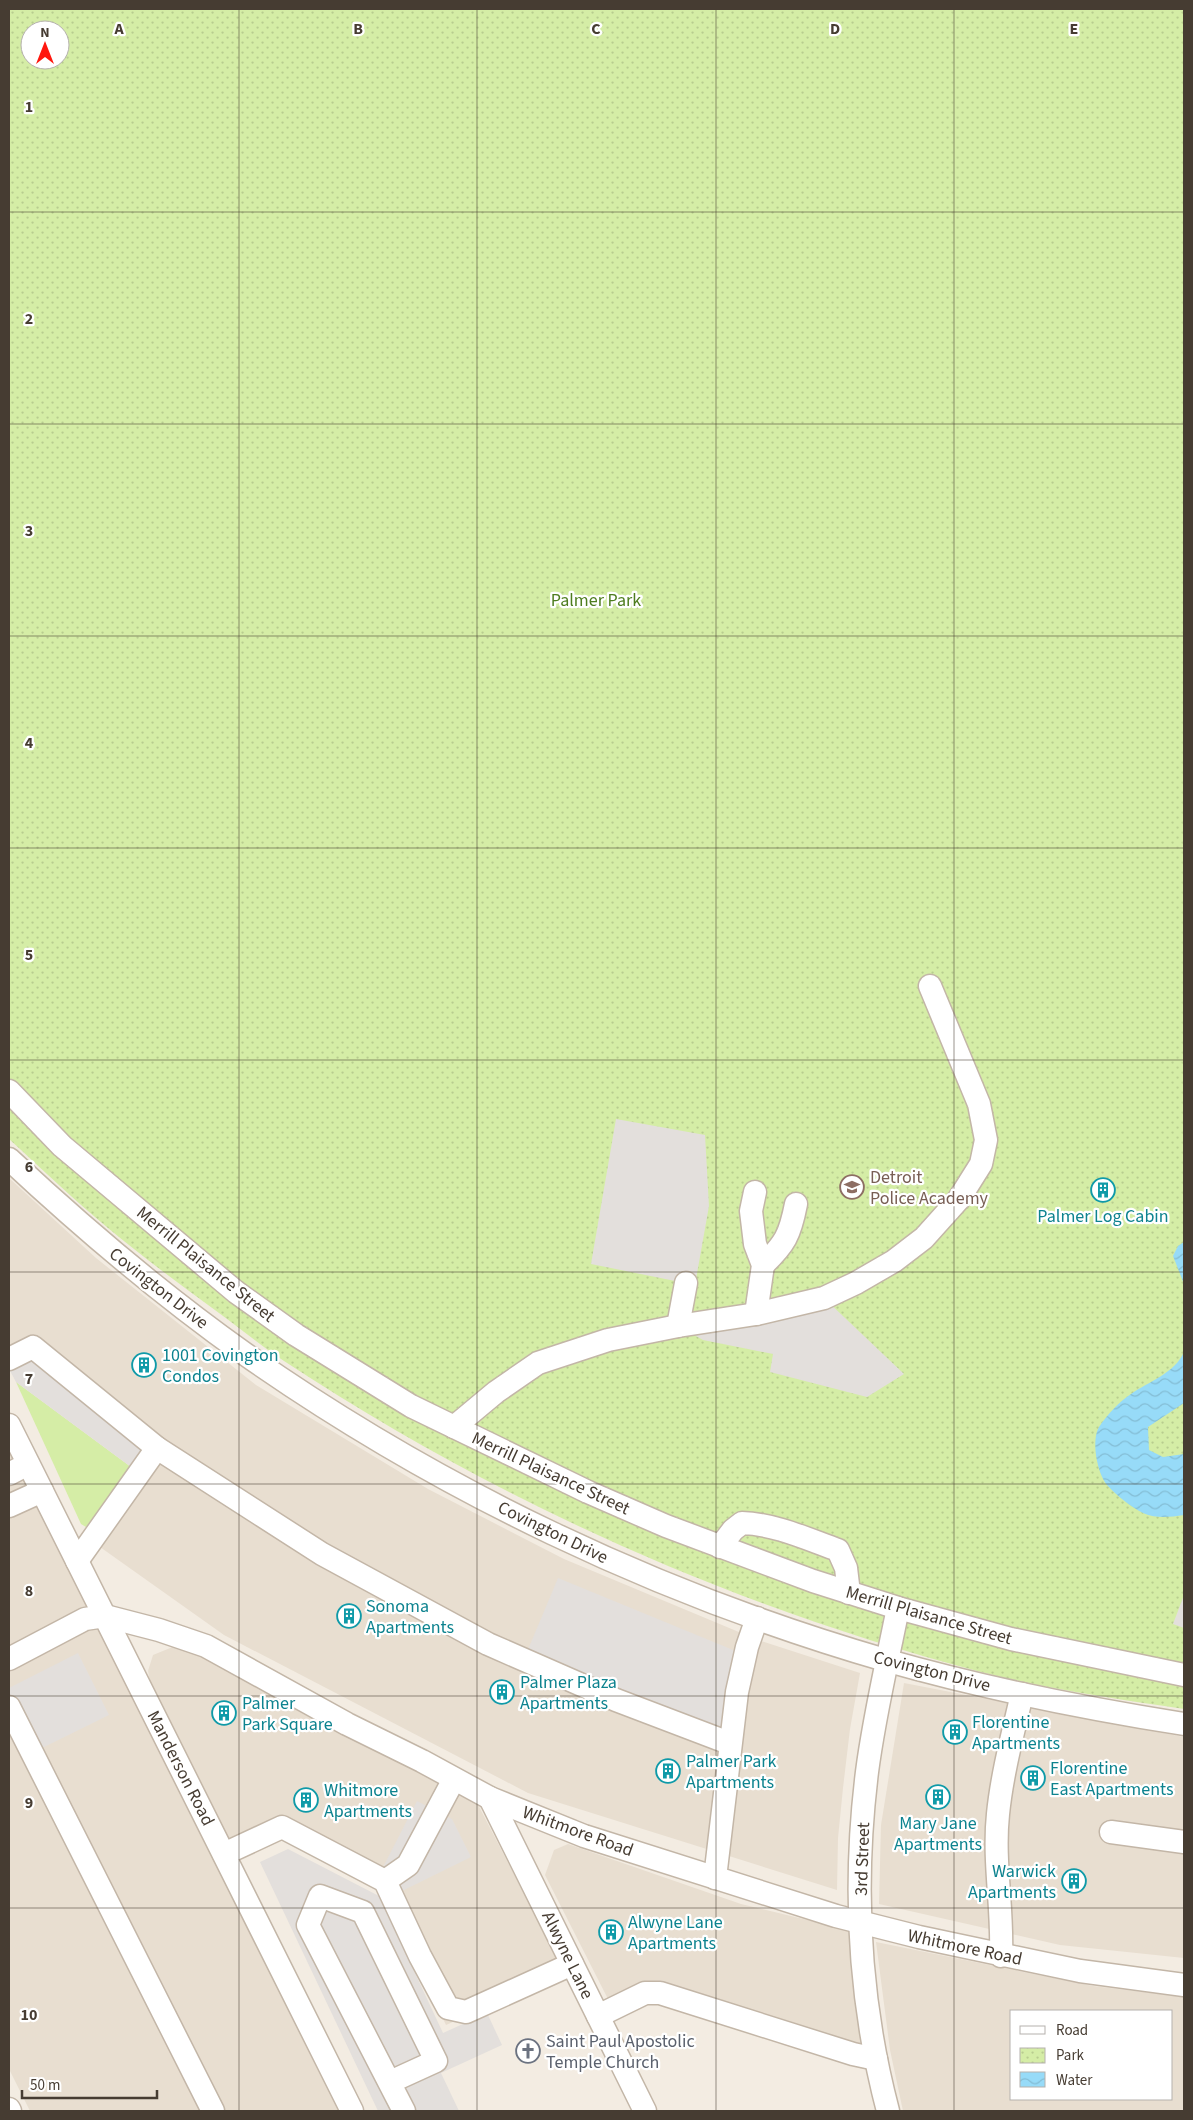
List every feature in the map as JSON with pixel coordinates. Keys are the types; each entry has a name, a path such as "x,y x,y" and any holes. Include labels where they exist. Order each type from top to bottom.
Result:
{"street":[{"path":"454,1427 496,1392 538,1363 608,1340 678,1326 756,1314 824,1298 856,1283 894,1261 924,1238 959,1199 981,1164 986,1140 979,1104 930,986"},
{"name":"Merrill Plaisance Street","path":"9,1091 62,1146 236,1292 296,1335 411,1406 588,1492 720,1547 849,1593 1011,1639 1184,1675"},
{"name":"Covington Drive","path":"9,1159 106,1246 198,1319 246,1354 344,1418 468,1490 567,1540 689,1592 757,1618 887,1661 1022,1694 1184,1724"},
{"path":"755,1192 751,1211 755,1244 763,1265 756,1314"},
{"path":"763,1265 774,1254 791,1230 796,1204"},
{"path":"678,1326 686,1283"},
{"path":"9,1360 33,1348 157,1448 322,1554 488,1644 616,1700 729,1743"},
{"name":"Manderson Road","path":"9,1425 19,1469 42,1491 352,2111"},
{"path":"77,1561 157,1448"},
{"path":"9,1506 42,1491"},
{"path":"720,1547 733,1530 742,1523 760,1523 809,1539 838,1550 846,1568 849,1593"},
{"name":"3rd Street","path":"888,2111 876,2059 865,1986 861,1922 861,1849 867,1774 898,1608"},
{"name":"Whitmore Road","path":"9,1659 85,1619 105,1616 159,1630 206,1646 347,1724 490,1798 584,1836 861,1922 1001,1956 1080,1971 1184,1985"},
{"path":"715,1878 729,1743 737,1692 757,1618"},
{"path":"1001,1956 1002,1927 998,1881 998,1814 1022,1694"},
{"path":"9,1707 213,2111"},
{"path":"385,1881 408,1865 454,1778"},
{"name":"Alwyne Lane","path":"490,1798 645,2111"},
{"path":"224,1854 282,1827 385,1881 420,1956 448,2008 466,2012 572,1964"},
{"path":"1111,1832 1184,1842"},
{"path":"390,2082 436,2061 363,1912 320,1896 308,1925 404,2111"},
{"path":"598,2016 645,1993 660,1993 853,2054 876,2059"}],"shaded area":[{"path":"616,1119 705,1135 709,1206 695,1285 591,1264"},
{"path":"9,1178 96,1258 256,1385 428,1489 564,1559 758,1640 860,1673 850,1729 843,1788 838,1838 837,1890 528,1793 224,1635 100,1547 168,1445 31,1337 9,1345"},
{"path":"824,1298 904,1374 867,1397 770,1372 773,1354 703,1340 678,1326"},
{"path":"34,1357 146,1445 131,1467 16,1382 9,1369"},
{"path":"9,1439 346,2111 30,2111 9,2069"},
{"path":"558,1578 738,1652 721,1731 527,1652"},
{"path":"1184,1595 1184,1628 1173,1624"},
{"path":"180,1644 473,1795 559,1961 550,1978 446,2025 380,1890 282,1838 238,1858 152,1692 148,1671 153,1655"},
{"path":"78,1653 109,1715 36,1751 9,1697 9,1688"},
{"path":"904,1683 1184,1737 1184,1958 1060,1945 879,1904 881,1825"},
{"path":"417,1801 452,1819 471,1857 400,1892 379,1875"},
{"path":"568,1844 741,1904 849,1930 861,2046 652,1983 609,2001 545,1875 554,1850"},
{"path":"288,1849 379,1896 443,2033 487,2013 502,2045 441,2073 459,2111 378,2111 260,1862"},
{"path":"876,1942 1093,1986 1184,1997 1184,2111 903,2111 890,2050"}],"green space":[{"name":"Palmer Park","path":"9,9 1184,9 1184,1709 1031,1684 889,1646 798,1616 708,1582 620,1545 533,1504 448,1460 365,1412 276,1355 163,1272 83,1206 9,1139"},
{"path":"16,1382 131,1467 86,1527 81,1524"}],"water":[{"path":"1184,1242 1184,1284 1173,1256 1178,1246"},
{"path":"1184,1352 1184,1403 1148,1427 1149,1450 1163,1457 1184,1454 1184,1515 1158,1517 1143,1513 1134,1508 1107,1485 1100,1473 1095,1440 1099,1427 1118,1405 1131,1394 1168,1371"}],"place":[{"name":"Detroit Police Academy","path":"852,1187"},
{"name":"Palmer Log Cabin","path":"1103,1190"},
{"name":"1001 Covington Condos","path":"144,1365"},
{"name":"Sonoma Apartments","path":"349,1616"},
{"name":"Palmer Plaza Apartments","path":"502,1692"},
{"name":"Palmer Park Square","path":"224,1713"},
{"name":"Florentine Apartments","path":"955,1732"},
{"name":"Palmer Park Apartments","path":"668,1771"},
{"name":"Florentine East Apartments","path":"1033,1778"},
{"name":"Mary Jane Apartments","path":"938,1797"},
{"name":"Whitmore Apartments","path":"306,1800"},
{"name":"Warwick Apartments","path":"1074,1881"},
{"name":"Alwyne Lane Apartments","path":"611,1932"},
{"name":"Saint Paul Apostolic Temple Church","path":"528,2051"}]}
